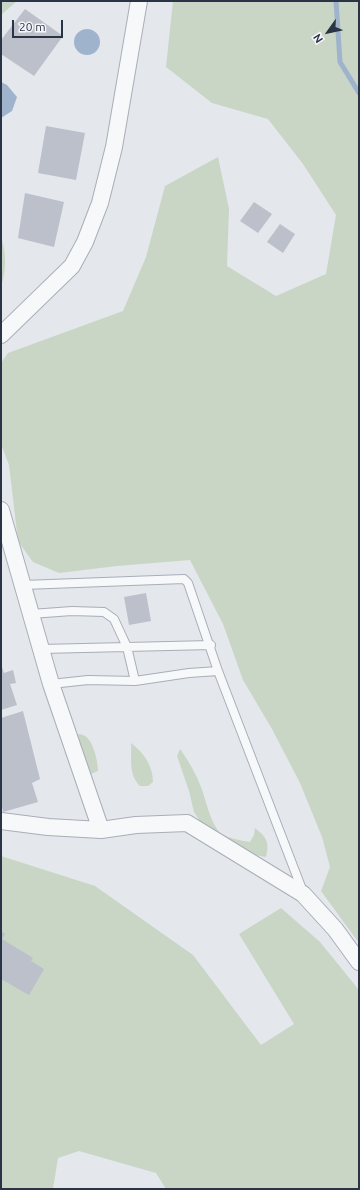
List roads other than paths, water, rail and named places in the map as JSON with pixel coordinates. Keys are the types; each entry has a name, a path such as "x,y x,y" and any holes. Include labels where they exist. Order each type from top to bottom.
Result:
{"street":[{"path":"1,335 72,266 85,242 100,203 114,147 139,1"},
{"path":"1,510 51,684 101,830"},
{"path":"1,821 48,827 101,830 136,825 187,823 303,894 334,929 359,962"}],"lane":[{"path":"23,585 184,579 188,582 218,671 303,894"},
{"path":"31,614 104,612 114,619 127,647 135,681"},
{"path":"41,649 210,645"},
{"path":"51,684 88,680 135,681 188,673 218,671"}],"water":[{"path":"87,29 96,33 100,42 96,51 87,55 78,51 74,42 78,33"},
{"path":"1,82 7,85 17,97 12,111 1,118"}],"waterway":[{"path":"336,1 340,62 359,93"}]}
